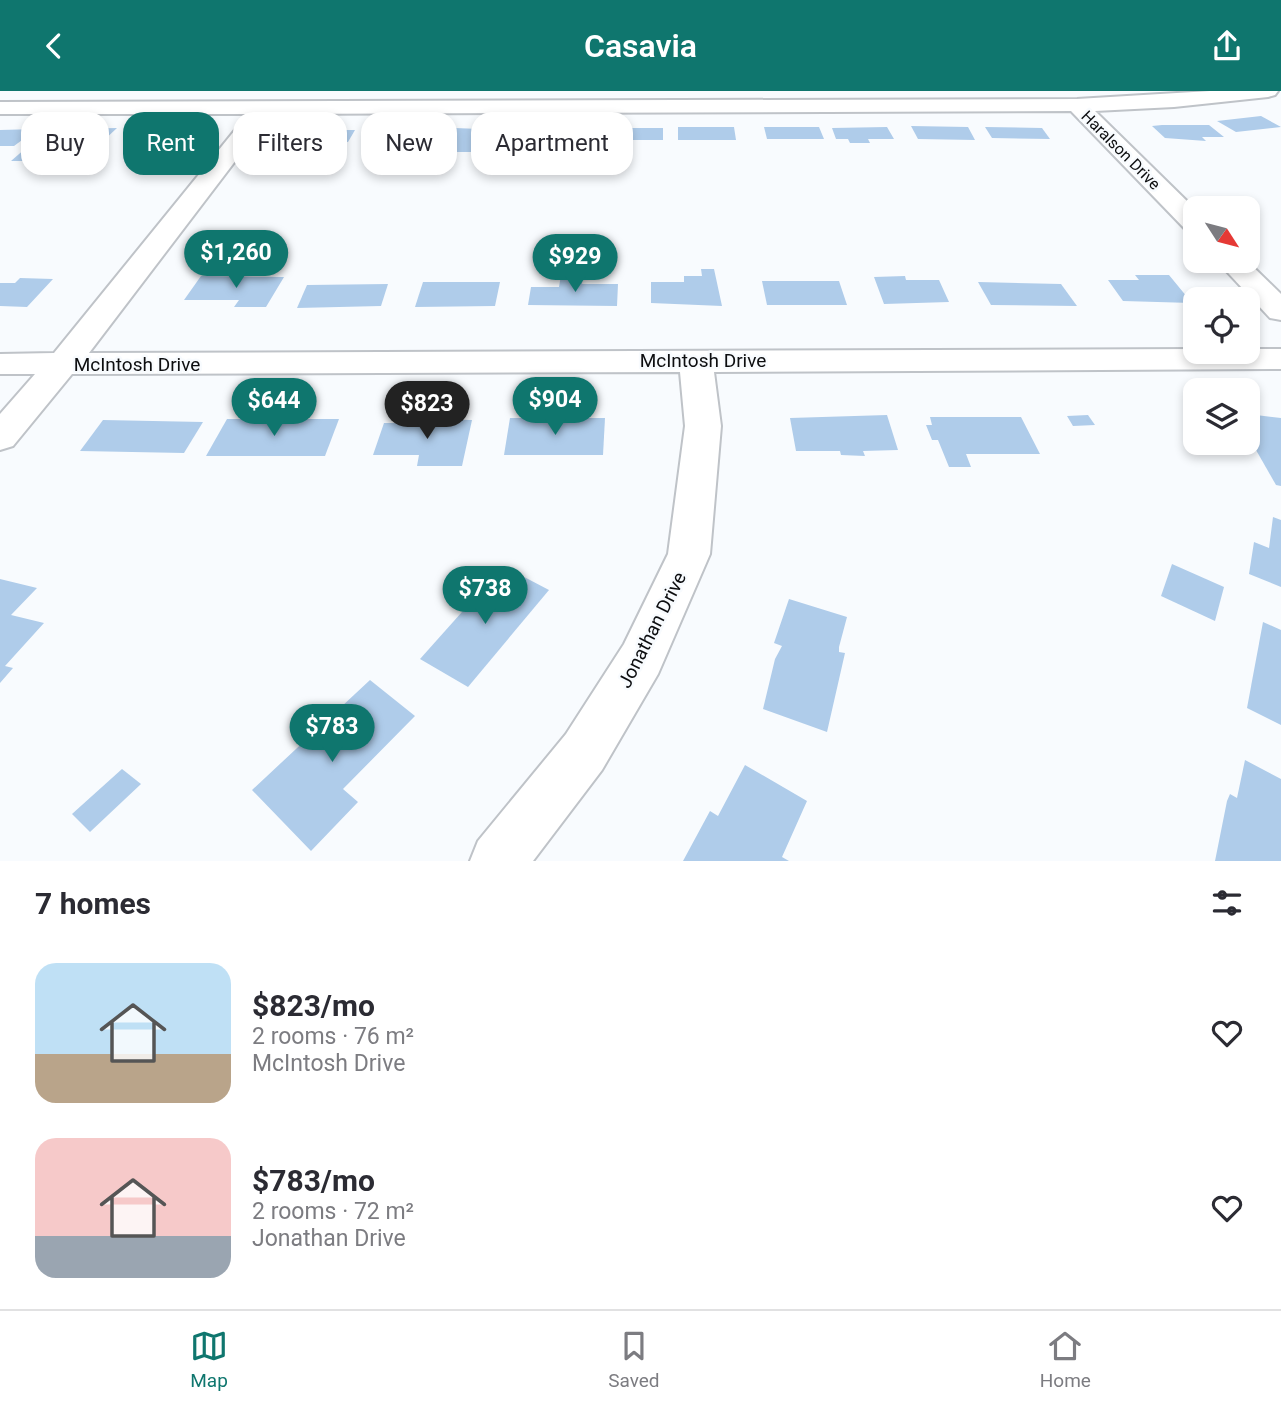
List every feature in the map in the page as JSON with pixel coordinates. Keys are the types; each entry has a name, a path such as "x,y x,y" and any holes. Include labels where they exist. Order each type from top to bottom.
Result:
{"street":[{"path":"0,108 791,99 1077,105 1174,101 1268,91"},
{"name":"Haralson Drive","path":"1077,105 1183,212"},
{"path":"0,437 63,364 265,107"},
{"path":"1243,273 1281,311"},
{"name":"McIntosh Drive","path":"0,364 1281,359"},
{"name":"Jonathan Drive","path":"498,861 584,752 642,659 689,555 703,426 696,360"}],"building":[{"path":"1261,116 1281,127 1236,132 1217,121"},
{"path":"1209,125 1224,137 1202,137 1206,141 1165,138 1152,126"},
{"path":"911,126 968,127 975,140 918,139"},
{"path":"678,127 734,127 736,140 678,140"},
{"path":"764,127 819,127 824,139 767,139"},
{"path":"887,127 894,139 868,139 870,143 850,143 848,139 836,139 832,128"},
{"path":"985,127 1042,128 1050,139 992,138"},
{"path":"457,128 471,129 471,152 457,152"},
{"path":"633,128 663,128 663,140 633,140"},
{"path":"21,129 21,141 14,146 0,146 0,130"},
{"path":"347,130 355,130 348,142"},
{"path":"21,152 21,161 11,161"},
{"path":"701,269 714,269 722,306 651,303 651,282 684,282 684,276 702,276"},
{"path":"561,275 583,275 582,284 618,284 617,306 528,305 531,287 559,287"},
{"path":"1135,275 1169,275 1183,292 1183,303 1123,301 1108,280 1139,280"},
{"path":"201,276 284,277 266,307 234,307 239,300 184,300"},
{"path":"905,276 906,280 939,280 949,302 884,304 874,277"},
{"path":"20,278 53,279 27,307 0,306 0,283 15,283"},
{"path":"762,281 839,281 847,305 767,305"},
{"path":"423,282 500,282 495,306 415,307"},
{"path":"978,282 1061,284 1077,306 991,305"},
{"path":"388,284 381,306 297,308 307,285"},
{"path":"887,415 898,450 863,451 865,456 841,455 840,451 796,451 790,418"},
{"path":"1088,415 1095,425 1073,426 1067,416"},
{"path":"1260,415 1281,418 1281,486 1276,485 1259,455"},
{"path":"930,417 1021,417 1040,454 966,454 971,467 949,467 938,440 932,440 926,425 932,425"},
{"path":"510,418 605,418 603,455 504,455"},
{"path":"227,419 339,419 325,456 206,456"},
{"path":"430,419 472,420 462,466 417,466 419,455 373,455 384,423 430,423"},
{"path":"103,420 203,422 184,453 80,451"},
{"path":"1273,517 1281,520 1281,587 1249,574 1254,542 1269,548"},
{"path":"1172,564 1224,587 1215,621 1161,596"},
{"path":"503,566 549,590 468,687 420,659"},
{"path":"0,579 37,588 11,615 44,623 5,666 13,668 0,683"},
{"path":"789,599 847,617 839,647 839,652 845,653 827,732 763,709 775,659 782,646 774,643"},
{"path":"1263,622 1281,630 1281,725 1247,708"},
{"path":"370,680 415,716 343,789 358,802 311,851 252,790"},
{"path":"1245,760 1281,779 1281,861 1215,861 1227,801 1230,794 1237,798"},
{"path":"745,765 807,801 782,857 789,861 683,861 710,811 718,816"},
{"path":"122,769 141,784 90,832 72,814"}]}
